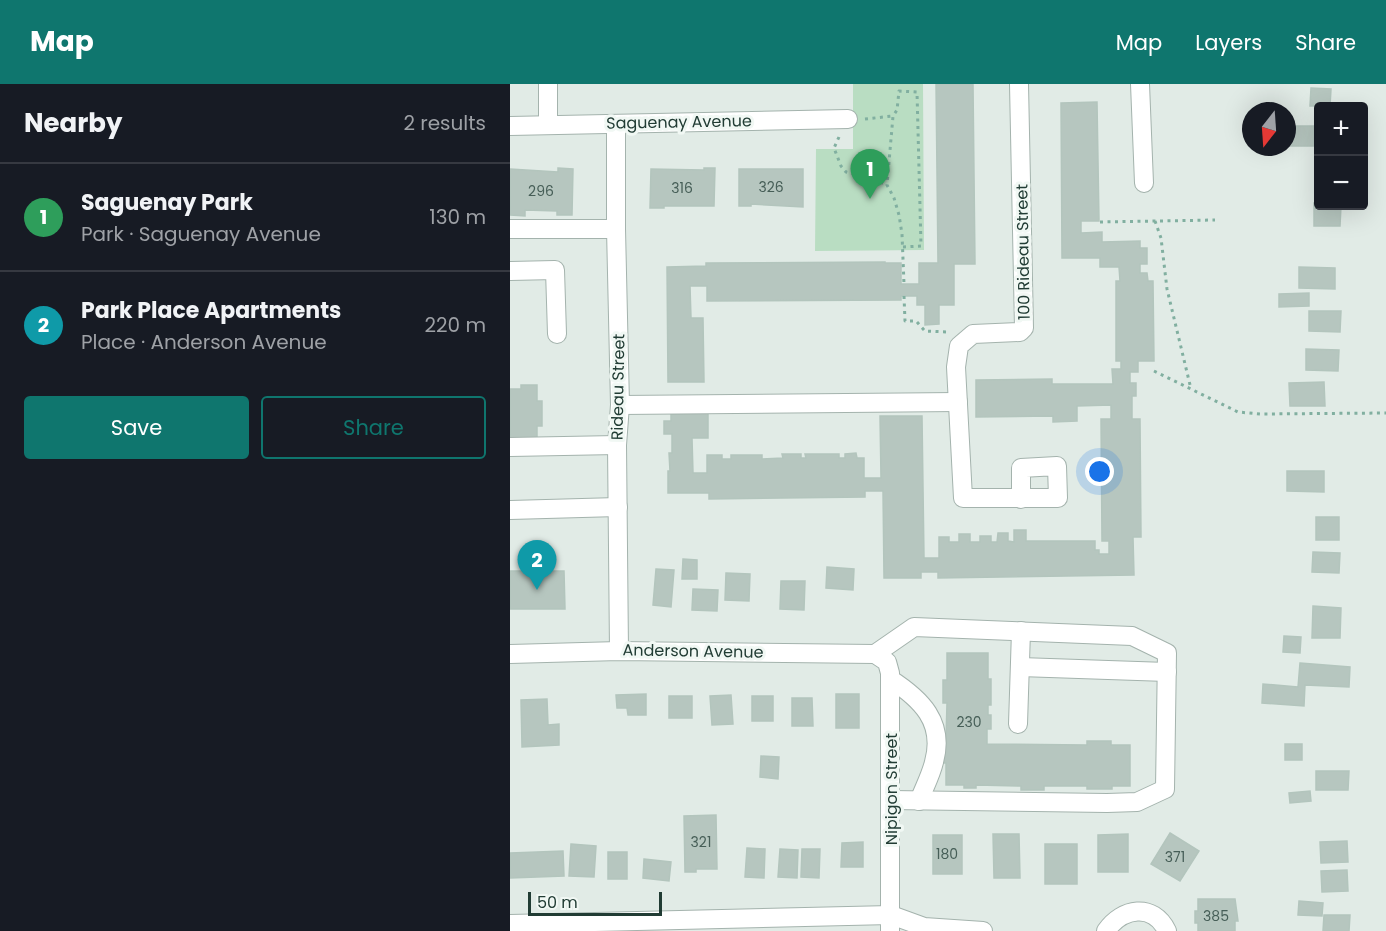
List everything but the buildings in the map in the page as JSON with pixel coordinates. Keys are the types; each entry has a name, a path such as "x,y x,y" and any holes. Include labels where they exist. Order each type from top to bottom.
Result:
{"street":[{"path":"548,84 548,125"},
{"name":"100 Rideau Street","path":"973,334 1020,332 1024,328 1019,84"},
{"path":"1140,84 1144,183"},
{"name":"Saguenay Avenue","path":"510,126 848,119"},
{"name":"Rideau Street","path":"616,124 620,405 617,445 619,651"},
{"path":"510,229 616,229"},
{"path":"510,271 555,270 557,334"},
{"path":"973,334 959,346 956,367 963,498 1021,499"},
{"path":"620,405 958,402"},
{"path":"510,447 617,445"},
{"path":"510,510 618,507"},
{"path":"875,654 914,627 1132,636 1167,653 1165,789 1137,802 1117,803 891,800"},
{"path":"1018,723 1021,631"},
{"name":"Anderson Avenue","path":"510,654 619,651 875,654"},
{"name":"Nipigon Street","path":"875,654 886,662 890,679 890,923"},
{"path":"1020,668 1167,672"},
{"path":"890,679 922,702 935,732 937,746 934,762 919,801"},
{"path":"1106,931 1119,917 1130,912 1142,912 1157,918 1167,931"},
{"path":"510,924 890,923 983,931"}],"path":[{"path":"903,247 921,246 917,92 899,91 897,110 893,116 888,185 899,215 904,284"},
{"path":"888,185 846,172 834,148 848,119 893,116"},
{"path":"1100,222 1215,220"},
{"path":"1155,221 1161,238 1167,289 1191,389"},
{"path":"904,296 905,321 916,321 925,331 973,334"},
{"path":"1154,371 1238,412 1260,414 1386,413"}],"green space":[{"path":"853,84 923,84 924,250 815,251 816,149 853,149"}],"place":[{"name":"Saguenay Park","path":"870,199"},
{"name":"Park Place Apartments","path":"537,590"}]}
